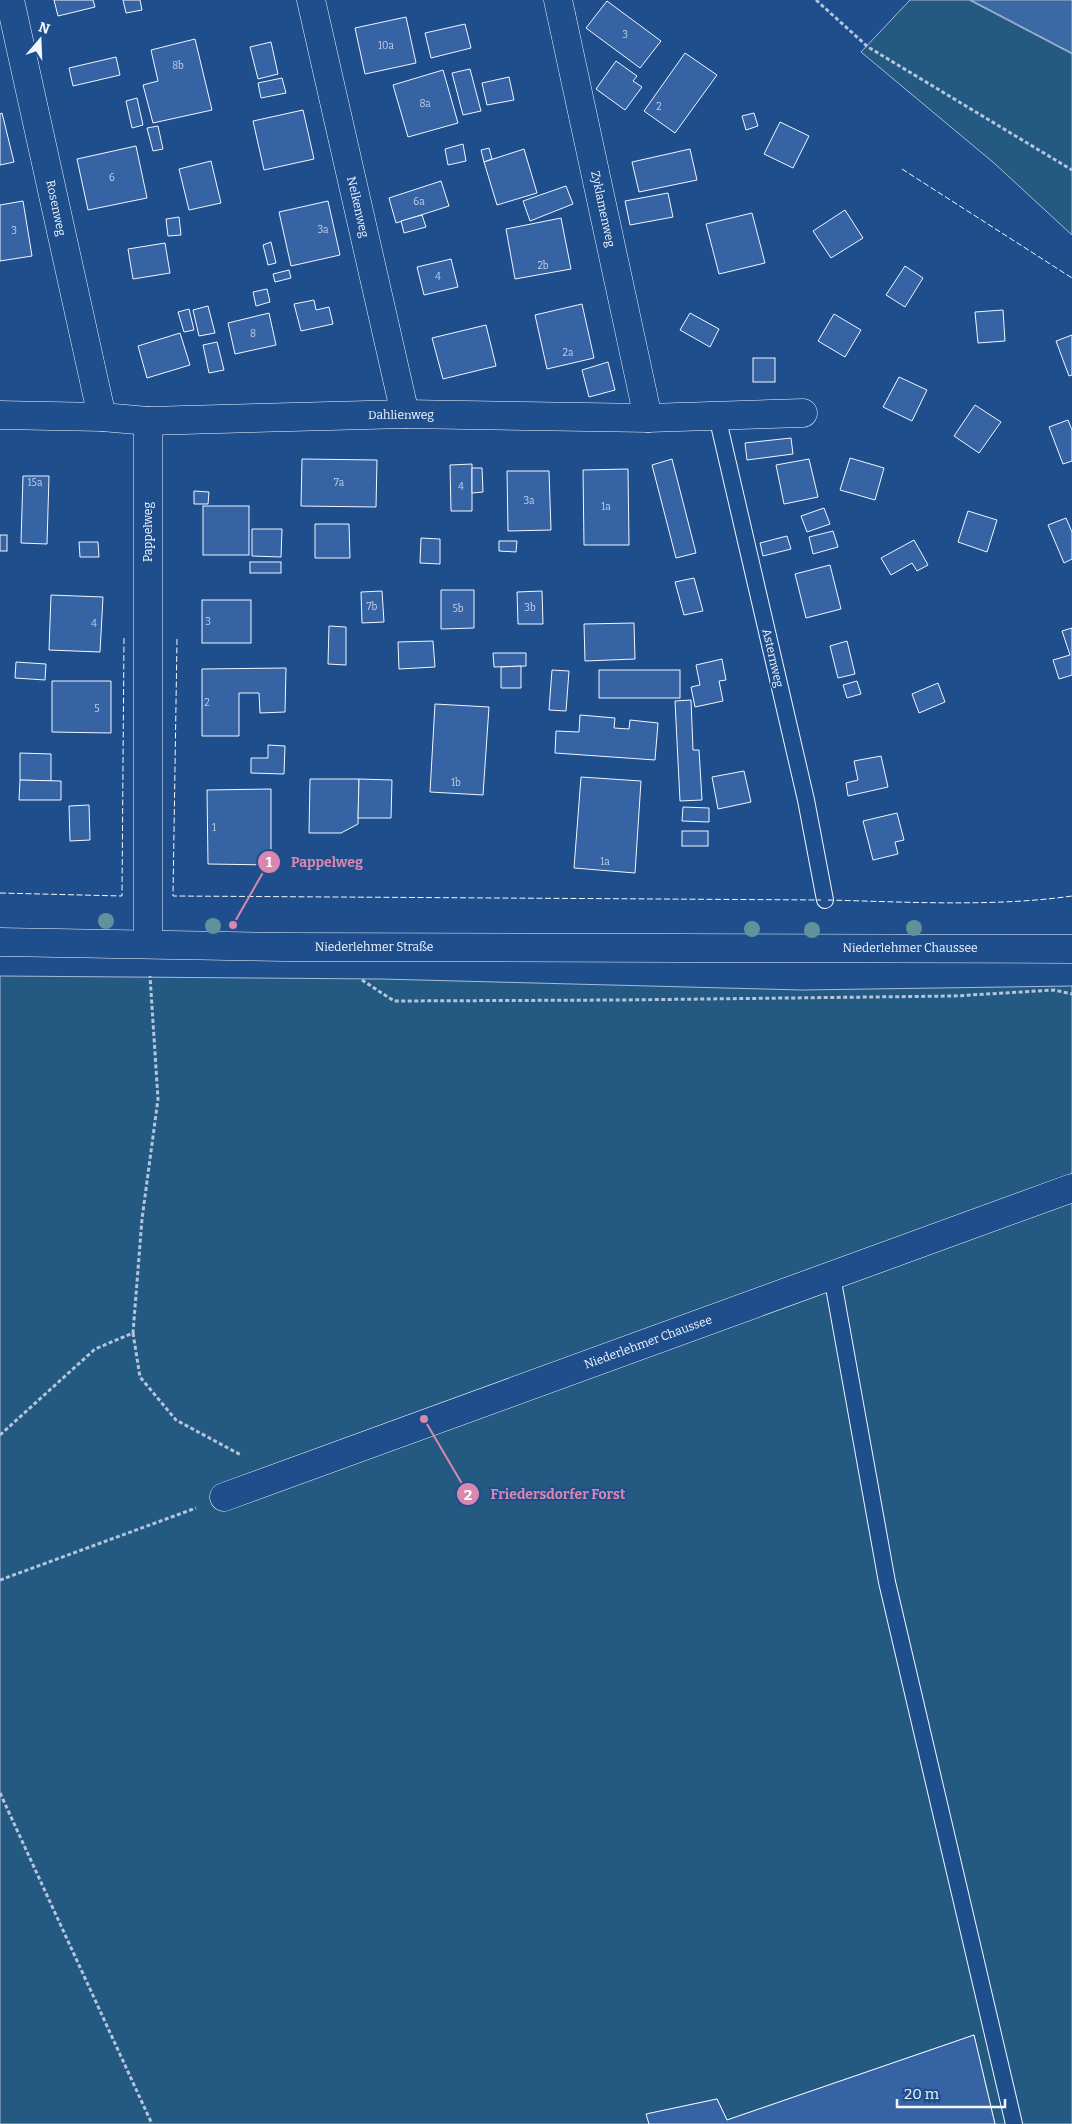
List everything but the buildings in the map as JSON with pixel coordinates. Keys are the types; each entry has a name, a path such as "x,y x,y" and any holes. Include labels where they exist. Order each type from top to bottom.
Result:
{"street":[{"name":"Rosenweg","path":"10,0 102,416"},
{"name":"Nelkenweg","path":"311,0 406,414"},
{"name":"Zyklamenweg","path":"558,0 648,418"},
{"name":"Dahlienweg","path":"0,415 102,416 148,421 406,414 648,418 803,412"},
{"name":"Pappelweg","path":"148,421 148,943"},
{"name":"Niederlehmer Straße","path":"0,942 148,943 284,947 748,947"},
{"name":"Niederlehmer Chaussee","path":"748,947 1072,949"},
{"name":"Niederlehmer Chaussee","path":"224,1497 1072,1188"}],"lane":[{"name":"Asternweg","path":"718,416 806,800 825,900"},
{"path":"832,1276 887,1582 1014,2124"}],"path":[{"path":"816,0 868,47 1072,170"},
{"path":"148,943 158,1099 142,1219 133,1333 140,1377 176,1420 280,1476"},
{"path":"361,980 394,1001 954,996 1054,990 1072,994"},
{"path":"0,1435 95,1349 133,1333"},
{"path":"0,1580 224,1497"},
{"path":"0,1793 152,2124"}],"shaded area":[{"path":"910,0 969,0 1072,54 1072,235 994,163 861,52"},
{"path":"971,0 1072,0 1072,53"},
{"path":"0,976 381,979 802,990 1072,986 1072,2124 995,2124 974,2035 727,2120 717,2099 647,2114 649,2124 0,2124"}],"fence":[{"path":"902,169 1072,278"},
{"path":"0,893 122,896 124,636"},
{"path":"177,639 173,896 821,900"},
{"path":"828,900 982,903 1072,896"}],"place":[{"name":"Pappelweg","path":"233,925"},
{"name":"Friedersdorfer Forst","path":"424,1419"}]}
